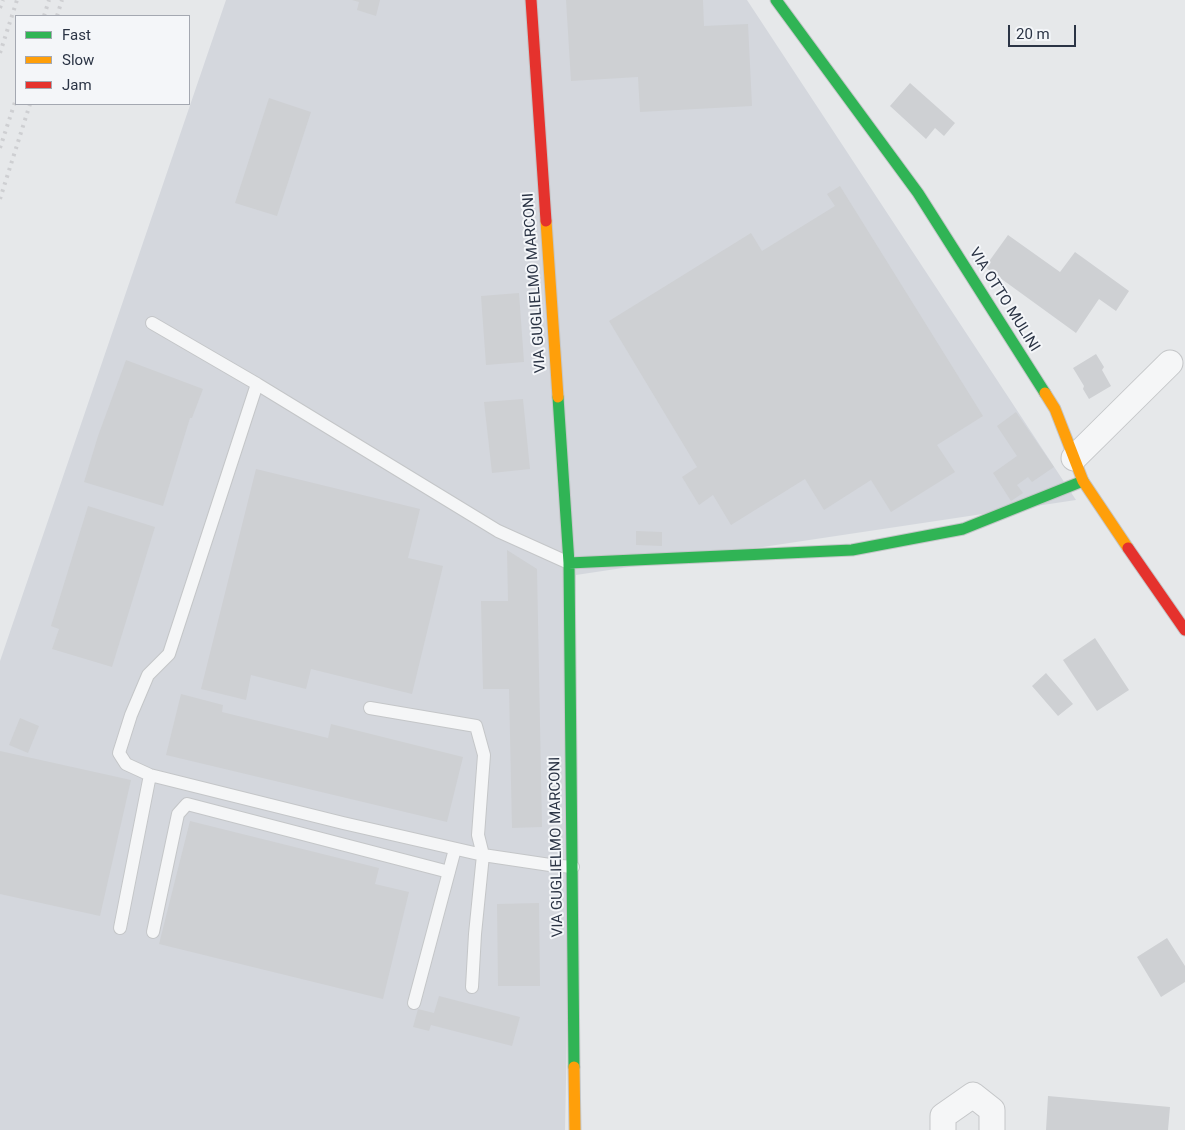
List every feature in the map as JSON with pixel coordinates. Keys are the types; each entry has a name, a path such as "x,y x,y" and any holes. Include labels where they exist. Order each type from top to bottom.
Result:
{"street":[{"name":"VIA GUGLIELMO MARCONI","path":"531,0 569,563 575,1130"},
{"name":"VIA OTTO MULINI","path":"776,0 918,194 1055,408 1079,470 1120,536 1185,630"},
{"path":"569,563 852,550 963,530 1079,470 1170,364"},
{"path":"943,1130 943,1116 973,1095 992,1110 992,1130"}],"lane":[{"path":"152,323 257,384 498,531 569,563"},
{"path":"257,384 169,654 148,675 131,715 120,753 126,764 150,775 455,849 483,855 573,867"},
{"path":"370,708 476,726 484,755 478,834 483,855 472,987"},
{"path":"120,928 150,775"},
{"path":"154,932 178,814 187,804 449,872"},
{"path":"414,1003 455,849"}],"shaded area":[{"path":"226,0 747,0 1076,500 576,575 565,1130 0,1130 0,661"}],"building":[{"path":"352,0 380,0 376,16 357,10 359,2"},
{"path":"566,0 703,0 704,26 748,24 752,106 640,112 638,77 571,81"},
{"path":"910,83 955,123 944,136 935,128 926,139 890,106"},
{"path":"269,98 311,112 277,216 235,203"},
{"path":"840,186 983,416 937,445 955,472 891,512 871,480 824,510 805,479 731,525 713,495 699,505 682,477 697,467 609,321 751,233 762,251 835,206 827,194"},
{"path":"1008,235 1060,272 1075,252 1129,291 1116,311 1099,299 1076,333 985,267"},
{"path":"519,293 524,362 486,365 481,296"},
{"path":"1096,354 1104,367 1102,370 1111,386 1089,399 1083,389 1084,386 1073,368"},
{"path":"126,360 203,389 192,418 190,418 163,506 84,482 98,436"},
{"path":"523,399 530,469 492,473 484,402"},
{"path":"1016,412 1054,467 1032,482 1028,477 1017,485 1023,493 1011,501 993,473 1017,456 997,426"},
{"path":"256,469 420,509 408,558 443,566 412,694 311,669 306,689 251,675 246,700 201,689"},
{"path":"88,506 155,527 112,667 52,649 59,629 51,626"},
{"path":"636,531 662,532 662,546 636,545"},
{"path":"507,550 537,569 542,827 512,828 509,689 483,689 481,601 508,601"},
{"path":"1095,638 1129,690 1097,711 1063,660"},
{"path":"1046,673 1073,704 1058,716 1032,686"},
{"path":"181,694 223,705 222,712 328,738 331,724 463,757 447,822 166,755"},
{"path":"20,718 39,726 28,753 9,745"},
{"path":"0,751 131,780 100,916 0,894"},
{"path":"190,821 379,868 375,884 409,892 383,999 159,944"},
{"path":"539,903 540,986 498,986 497,904"},
{"path":"1167,938 1185,966 1185,982 1161,997 1137,957"},
{"path":"439,996 520,1017 512,1046 431,1025 429,1031 413,1027 418,1009 434,1013"},
{"path":"1048,1096 1170,1107 1168,1130 1046,1130"}],"railway":[{"path":"0,8 3,0"},
{"path":"0,53 17,0"},
{"path":"44,15 49,0"},
{"path":"57,15 62,0"},
{"path":"0,148 15,102"},
{"path":"0,199 30,105"}],"traffic: fast":[{"path":"776,0 918,193 1045,393"},
{"path":"558,397 569,563 574,1067"},
{"path":"569,563 852,550 963,529 1083,481"}],"traffic: slow":[{"path":"546,221 558,397"},
{"path":"1045,393 1055,409 1083,481 1128,548"},
{"path":"574,1067 575,1130"}],"traffic: jam":[{"path":"531,0 546,221"},
{"path":"1128,548 1185,630"}]}
